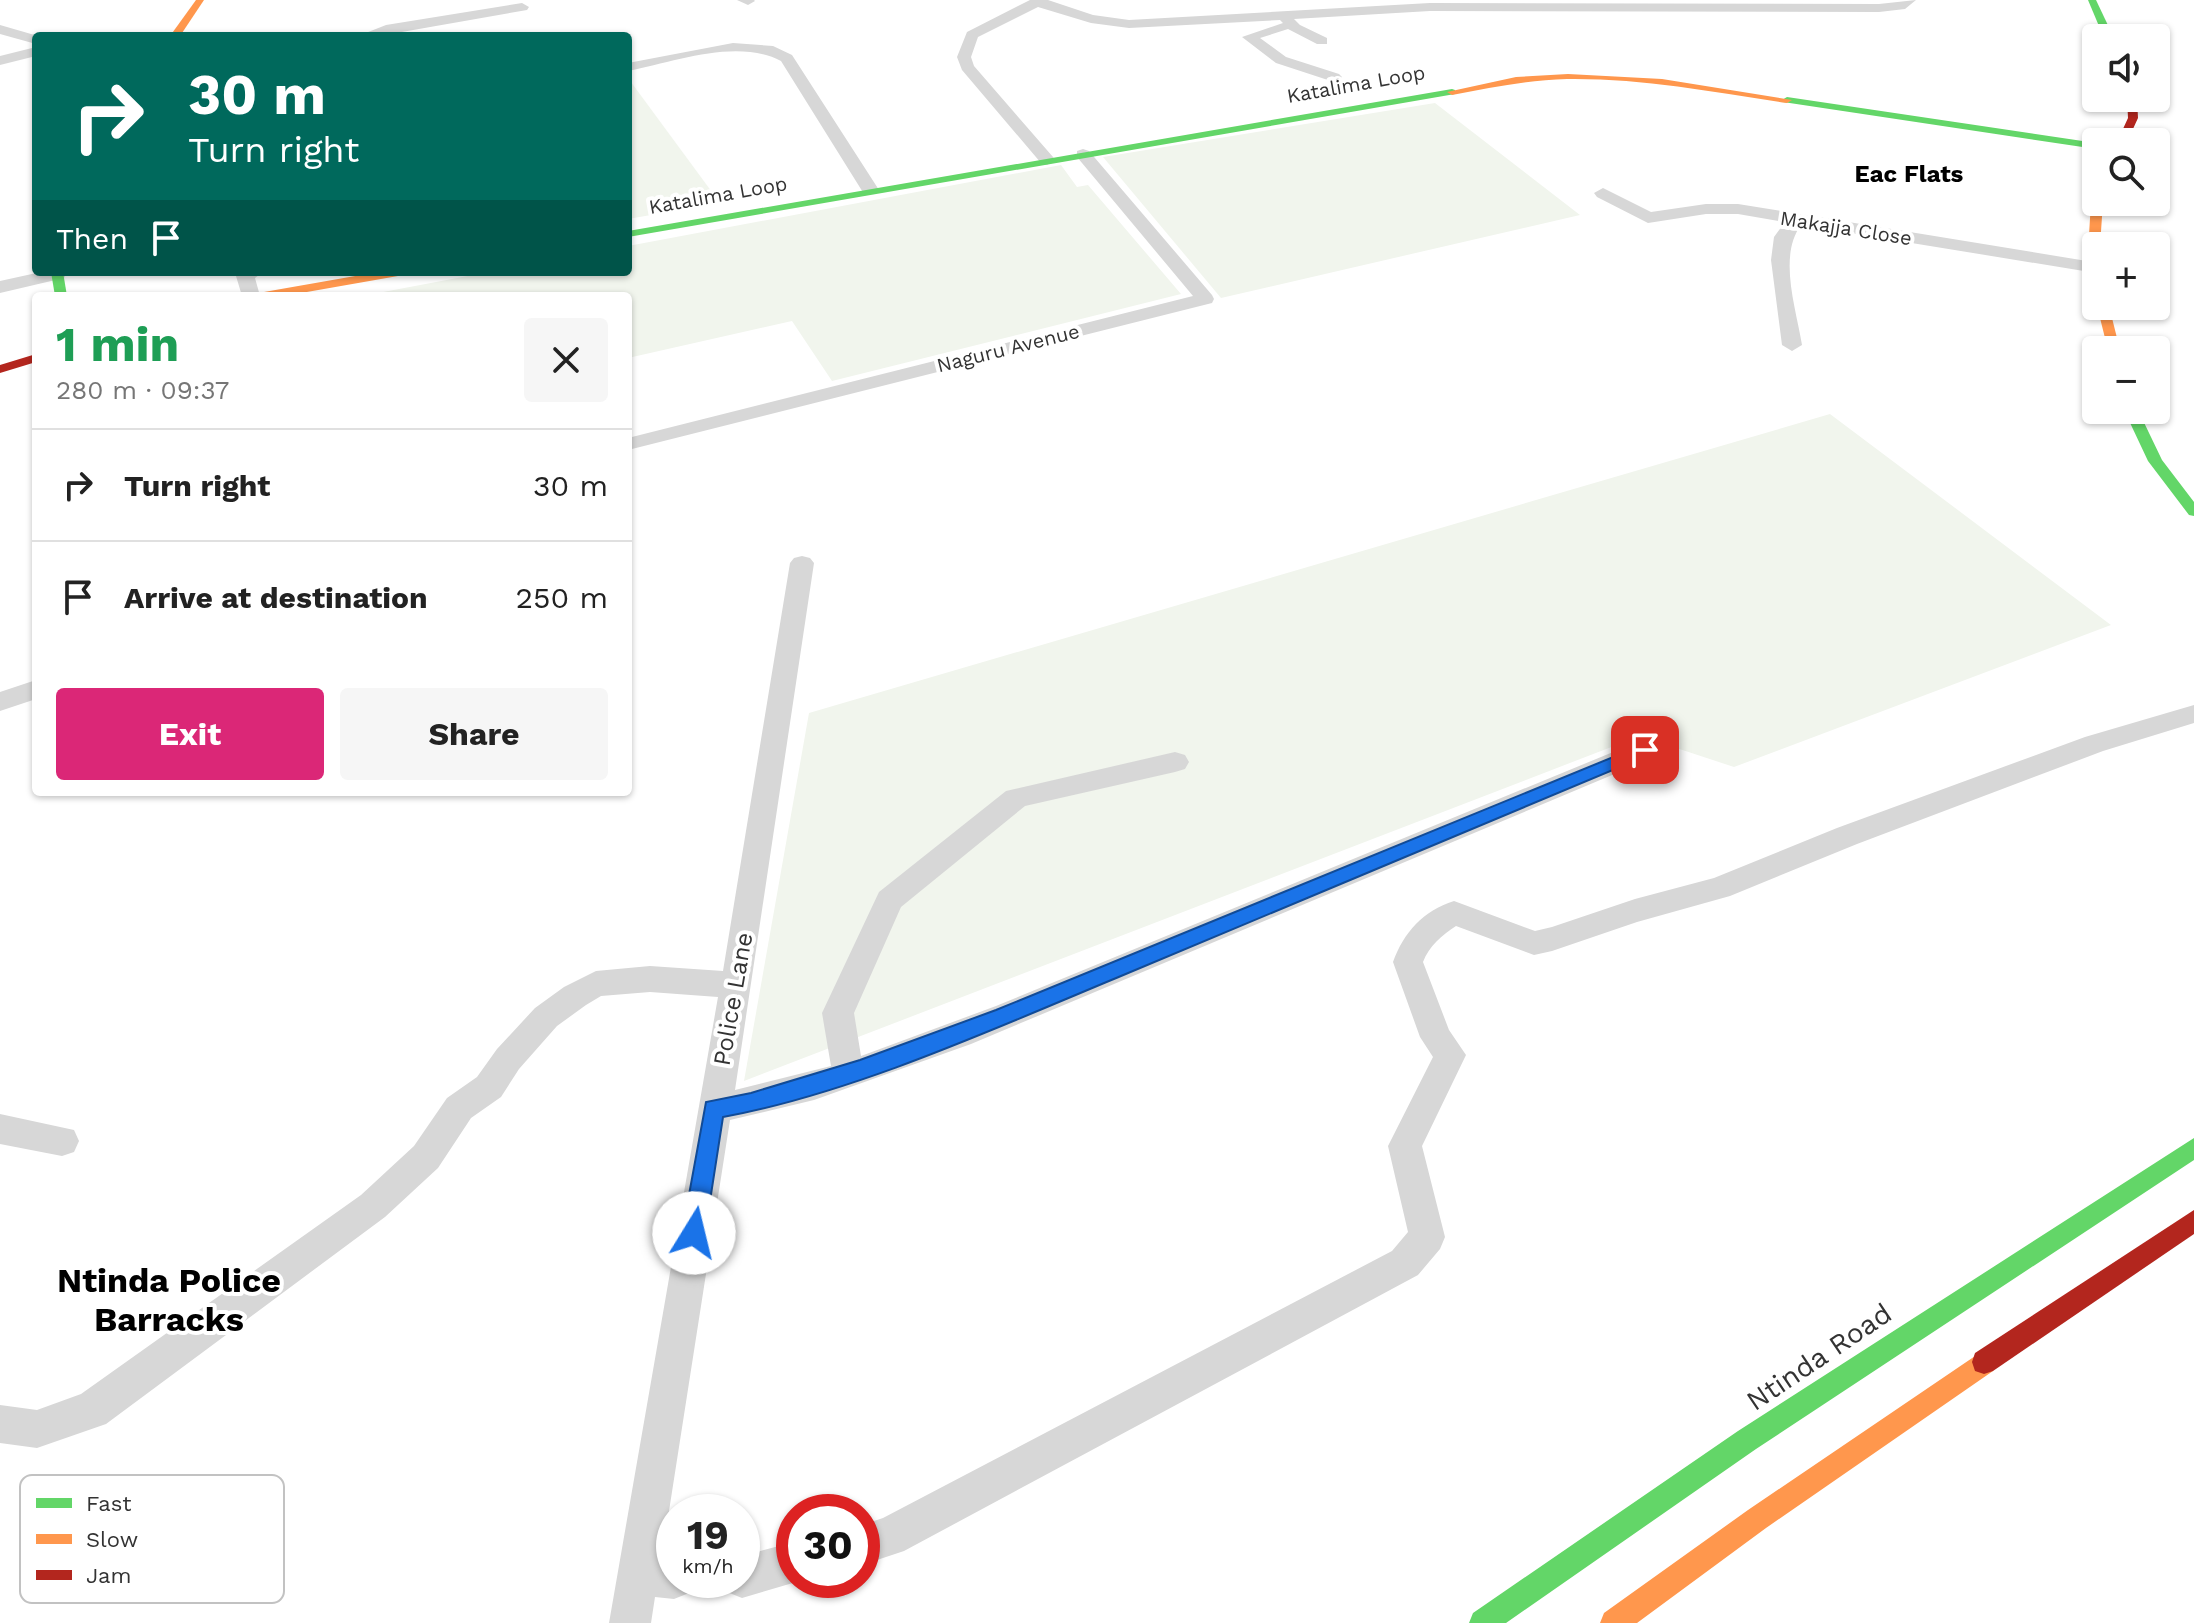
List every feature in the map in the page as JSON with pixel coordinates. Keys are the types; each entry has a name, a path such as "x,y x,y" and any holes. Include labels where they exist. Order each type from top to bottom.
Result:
{"street":[{"path":"178,32 200,0"},
{"path":"1047,160 967,67 964,57 972,35 1039,1 1104,22 1129,24 1286,20 1430,7 1879,8 1900,6 1909,0"},
{"path":"2092,0 2103,24"},
{"path":"377,32 522,7"},
{"path":"1286,20 1322,41"},
{"path":"1286,20 1249,37 1281,60 1334,77"},
{"path":"0,29 32,39"},
{"path":"632,66 737,48 755,47 780,52 787,58 870,190"},
{"path":"0,61 32,52"},
{"name":"Katalima Loop","path":"632,233 1497,83 1561,77 1682,85 2082,144"},
{"name":"Naguru Avenue","path":"632,443 1205,299 1083,154"},
{"name":"Makajja Close","path":"1603,193 1648,218 1721,208 2082,271"},
{"path":"1792,345 1780,260 1783,237 1796,220"},
{"path":"0,287 45,276"},
{"path":"286,292 376,276"},
{"path":"0,369 32,359"},
{"path":"2138,424 2155,461 2194,512"},
{"name":"Police Lane","path":"666,1494 714,1109 802,563"},
{"path":"0,702 32,690"},
{"path":"880,1540 1405,1263 1420,1249 1427,1237 1405,1146 1450,1055 1431,1026 1408,962 1417,943 1439,920 1454,913 1534,943 1552,939 1635,911 1720,888 1847,836 2094,744 2194,714"},
{"path":"714,1109 751,1102 848,1073 1003,1016 1645,750"},
{"path":"848,1073 838,1013 889,900 1016,798 1175,762"},
{"path":"0,1424 37,1429 92,1410 373,1206 426,1157 459,1108 489,1087 508,1059 546,1017 575,996 596,984 650,979 736,985"},
{"path":"0,1129 62,1141"},
{"name":"Ntinda Road","path":"1483,1623 1641,1510 1893,1341 2194,1148"},
{"path":"1614,1623 1719,1545 1968,1371 2194,1221"},
{"name":"Police Lane","path":"630,1623 656,1577"}],"shaded area":[{"path":"632,83 720,203 632,218"},
{"path":"1435,103 1580,215 1221,298 1103,157"},
{"path":"1061,165 1077,187 1088,185 1181,294 832,381 792,321 632,357 632,292 383,292 468,276 632,276 632,245"},
{"path":"1830,414 2111,625 1734,767 1640,736 744,1081 809,713"}],"traffic: fast":[{"path":"2092,0 2103,24"},
{"path":"632,233 1452,92"},
{"path":"1787,100 2082,144"},
{"path":"58,276 60,292"},
{"path":"2138,424 2155,461 2194,512"},
{"path":"1483,1623 1747,1440 2194,1148"}],"traffic: slow":[{"path":"178,32 200,0"},
{"path":"1452,92 1526,79 1568,76 1662,82 1787,100"},
{"path":"2095,232 2096,216"},
{"path":"286,292 376,276"},
{"path":"2106,320 2110,336"},
{"path":"1614,1623 1757,1519 1984,1362"}],"traffic: jam":[{"path":"2128,128 2133,112"},
{"path":"0,369 32,359"},
{"path":"1984,1362 2194,1221"}],"district":[{"name":"Eac Flats","path":"1909,174"},
{"name":"Ntinda Police Barracks","path":"169,1300"}],"route":[{"path":"694,1233 714,1109 751,1102 862,1069 1003,1016 1645,750"}]}
